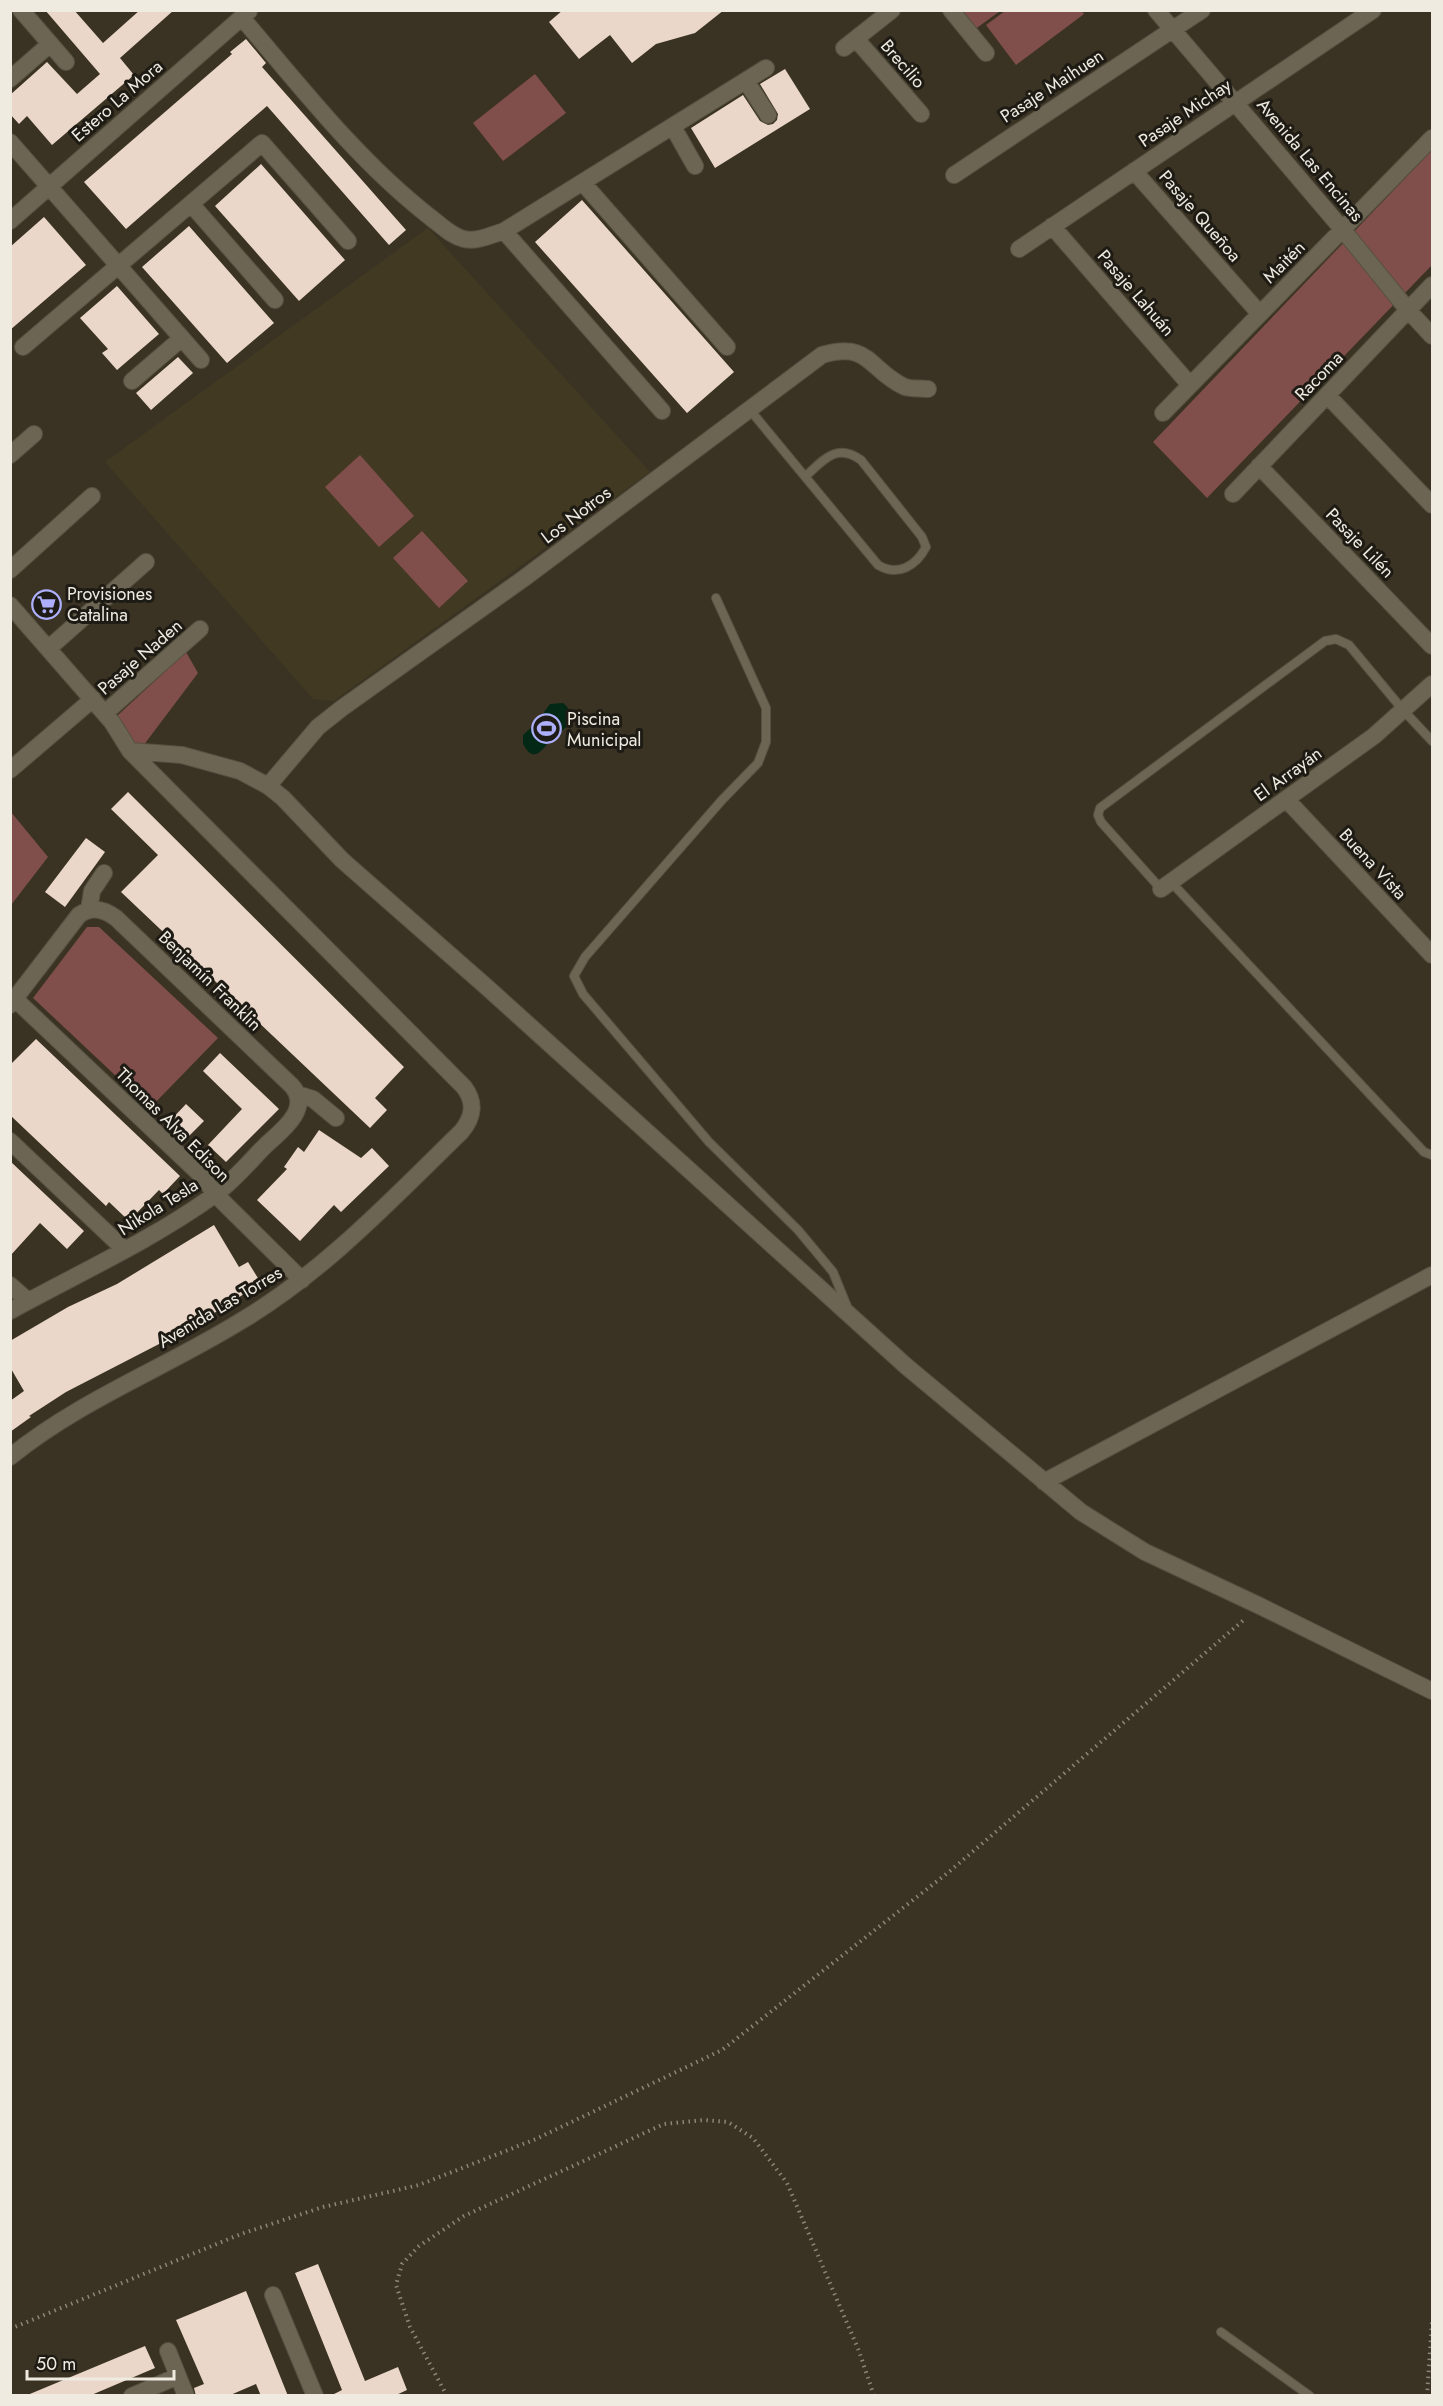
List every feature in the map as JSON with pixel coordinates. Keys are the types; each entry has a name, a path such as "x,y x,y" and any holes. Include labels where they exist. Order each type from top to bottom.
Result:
{"street":[{"path":"21,10 66,63"},
{"name":"Brecilio","path":"892,10 850,43 921,114"},
{"path":"951,10 986,52"},
{"name":"Avenida Las Encinas","path":"1156,10 1432,336"},
{"name":"Pasaje Maihuen","path":"954,175 1202,10"},
{"name":"Pasaje Michay","path":"1019,249 1373,10"},
{"path":"246,14 363,158 453,236 465,240 475,240 504,231 766,68"},
{"name":"Estero La Mora","path":"10,221 246,14"},
{"path":"10,79 50,44"},
{"path":"746,81 768,115"},
{"path":"673,127 695,166"},
{"name":"Maitén","path":"1163,413 1432,138"},
{"path":"10,142 201,360"},
{"path":"23,347 262,143 348,241"},
{"name":"Pasaje Queñoa","path":"1134,171 1260,314"},
{"path":"583,183 727,347"},
{"path":"191,204 275,300"},
{"name":"Pasaje Lahuán","path":"1052,226 1190,385"},
{"path":"504,231 662,411"},
{"name":"Racoma","path":"1233,495 1432,285"},
{"path":"132,381 182,338"},
{"name":"Los Notros","path":"268,786 318,727 342,708 523,579 822,355 839,350 850,350 861,354 906,388 928,389"},
{"path":"1327,395 1432,505"},
{"path":"10,455 34,434"},
{"name":"Pasaje Lilén","path":"1259,466 1432,646"},
{"path":"10,570 92,496"},
{"path":"49,648 146,562"},
{"path":"10,604 105,713 130,751 198,759 240,771 268,786 283,798 342,860 490,990 906,1366 1044,1482 1110,1532 1145,1552 1432,1691"},
{"name":"Pasaje Naden","path":"105,713 200,629"},
{"name":"El Arrayán","path":"1166,885 1374,736 1432,684"},
{"path":"11,769 93,699"},
{"name":"Avenida Las Torres","path":"10,1457 64,1419 114,1389 242,1322 302,1280 355,1235 461,1132 470,1120 473,1108 464,1087 130,751"},
{"name":"Buena Vista","path":"1286,799 1432,955"},
{"path":"13,1002 75,919 89,910 92,891 104,873"},
{"name":"Benjamín Franklin","path":"89,910 100,909 116,918 292,1086 298,1098 313,1099 336,1118"},
{"name":"Thomas Alva Edison","path":"13,1002 203,1177 215,1194 302,1280"},
{"name":"Nikola Tesla","path":"10,1311 125,1250 215,1194 287,1126 295,1115 298,1098"},
{"path":"10,1142 125,1250"},
{"path":"1044,1482 1432,1275"},
{"path":"10,1285 28,1301"},
{"path":"273,2295 315,2396"},
{"path":"168,2351 186,2396"},
{"path":"132,2396 178,2376"}],"lane":[{"path":"750,410 878,565 888,571 897,571 908,568 922,554 926,547 922,537 861,460 854,455 845,452 835,454 824,459 806,476"},
{"path":"716,598 766,708 766,742 758,763 722,800 585,957 574,976 583,994 709,1142 798,1230 833,1272 850,1315"},
{"path":"1432,741 1349,645 1343,641 1330,639 1112,797 1100,808 1099,819 1166,885 1424,1152 1432,1155"},
{"path":"1221,2332 1310,2396"}],"path":[{"path":"10,2329 241,2235 323,2207 419,2185 536,2139 722,2050 950,1871 1260,1606"},
{"path":"447,2396 410,2327 396,2285 402,2264 419,2246 464,2216 664,2124 704,2120 728,2122 753,2138 787,2183 859,2351 874,2396"},
{"path":"1427,2396 1432,2322"}],"shaded area":[{"path":"958,11 1000,11 974,30"},
{"path":"1005,11 1082,11 1084,14 1016,65 986,25"},
{"path":"535,74 566,113 503,161 473,123"},
{"path":"1432,150 1432,265 1207,498 1153,442"},
{"path":"428,228 650,472 334,701 313,699 105,462"},
{"path":"360,455 414,516 379,547 325,487"},
{"path":"422,531 468,581 439,608 393,558"},
{"path":"186,652 198,673 140,750 117,716"},
{"name":"Piscina Municipal","path":"563,703 570,712 569,724 539,752 532,754 527,751 523,744 523,735 536,723 550,704"},
{"path":"11,812 48,857 10,905"},
{"path":"87,927 99,927 218,1038 150,1108 33,998"}],"building":[{"path":"45,10 74,10 103,43 140,10 174,10 120,58 134,75 52,145 27,116 19,124 10,114 10,95 47,62 77,94 100,74"},
{"path":"563,10 724,10 695,33 656,44 632,63 610,35 579,59 549,22"},
{"path":"246,39 266,63 262,67 406,230 389,245 267,106 126,229 84,182 232,54 230,52"},
{"path":"785,69 810,109 715,168 691,128 743,95 760,121 768,125 773,124 778,114 760,84"},
{"path":"261,164 345,260 299,301 215,206"},
{"path":"582,200 734,372 687,413 535,242"},
{"path":"44,217 86,265 10,330 10,247"},
{"path":"189,226 274,323 227,363 142,267"},
{"path":"117,286 159,334 117,370 102,353 108,349 80,318"},
{"path":"178,357 193,373 151,410 136,393"},
{"path":"128,792 404,1067 375,1098 387,1110 370,1128 121,892 158,855 111,809"},
{"path":"86,838 105,852 65,907 45,892"},
{"path":"36,1039 180,1176 163,1194 159,1190 129,1221 109,1202 106,1206 10,1115 10,1065"},
{"path":"220,1053 279,1109 226,1162 208,1145 242,1109 203,1071"},
{"path":"186,1104 204,1121 186,1139 169,1122"},
{"path":"319,1130 361,1158 372,1148 389,1166 341,1212 334,1205 300,1241 257,1200 287,1169 284,1167 298,1147 304,1152"},
{"path":"10,1161 84,1231 67,1249 40,1223 10,1256"},
{"path":"214,1225 239,1267 248,1262 261,1283 194,1326 66,1392 29,1416 31,1417 10,1432 10,1401 24,1391 10,1367 10,1341 68,1307 117,1284"},
{"path":"318,2264 365,2381 398,2367 407,2390 394,2396 330,2396 342,2390 295,2273"},
{"path":"246,2291 288,2396 261,2396 256,2384 228,2396 196,2396 194,2388 204,2384 176,2320"},
{"path":"145,2346 155,2368 89,2396 25,2396"}],"place":[{"name":"Provisiones Catalina","path":"46,604"},
{"name":"Piscina Municipal","path":"546,729"}]}
